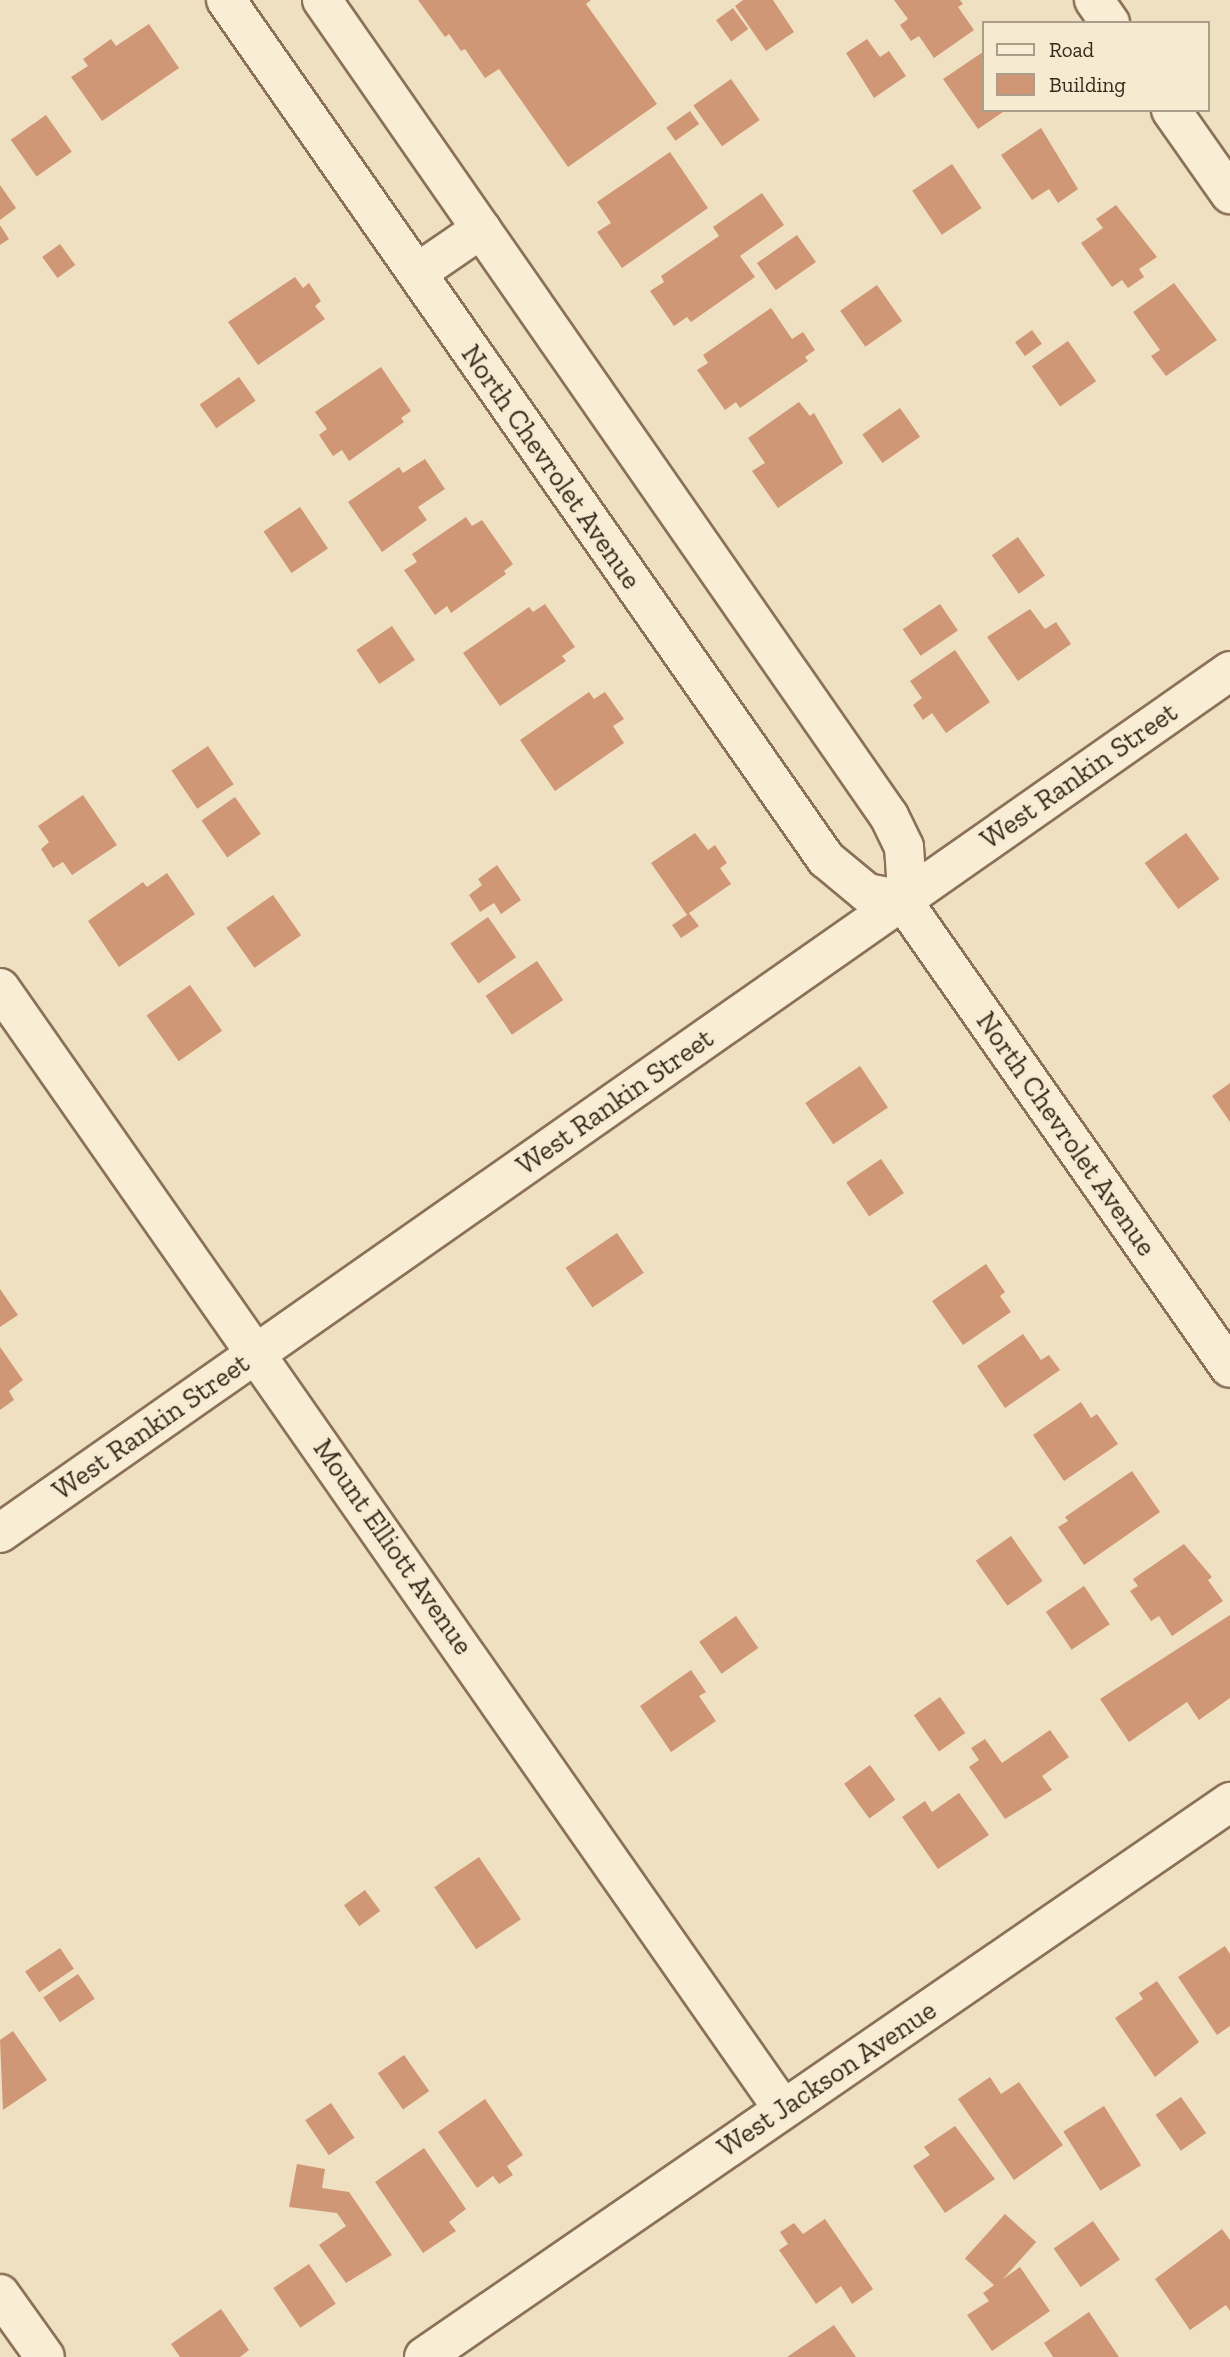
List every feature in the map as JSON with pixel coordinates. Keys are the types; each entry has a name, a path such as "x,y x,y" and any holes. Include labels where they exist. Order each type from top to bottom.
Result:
{"street":[{"name":"North Chevrolet Avenue","path":"226,0 826,859 867,893 902,900 1230,1368"},
{"path":"322,0 889,816 904,848 906,879 902,900"},
{"path":"1094,0 1109,21"},
{"path":"1172,112 1230,194"},
{"path":"417,274 481,229"},
{"name":"West Rankin Street","path":"0,1533 1230,671"},
{"name":"Mount Elliott Avenue","path":"0,988 783,2109"},
{"name":"West Jackson Avenue","path":"424,2357 1230,1802"},
{"path":"0,2294 45,2357"}],"building":[{"path":"418,0 591,0 586,4 657,104 568,167 499,69 485,78 465,49 461,51 449,34 445,37"},
{"path":"743,0 773,0 794,32 766,51 735,6"},
{"path":"894,0 960,0 963,4 958,7 974,30 934,58 919,36 911,41 900,25 908,19"},
{"path":"733,8 748,29 731,41 716,20"},
{"path":"149,24 179,68 102,121 71,77 88,66 83,59 111,39 116,46"},
{"path":"867,39 880,57 889,51 906,76 874,98 846,53"},
{"path":"982,53 982,112 1003,112 978,129 943,79"},
{"path":"731,79 760,120 722,146 693,105"},
{"path":"690,111 699,124 675,141 666,128"},
{"path":"46,115 72,152 37,177 11,140"},
{"path":"1041,128 1078,189 1058,203 1049,189 1032,200 1001,155"},
{"path":"670,152 708,208 622,268 597,232 611,223 597,202"},
{"path":"952,164 982,208 942,235 912,191"},
{"path":"0,185 16,208 0,220"},
{"path":"762,193 784,225 740,256 755,277 691,322 687,317 674,326 650,291 664,282 661,276 719,236 713,227"},
{"path":"1116,205 1157,257 1139,269 1144,277 1128,288 1122,280 1112,287 1081,243 1103,228 1096,219"},
{"path":"0,225 9,239 0,245"},
{"path":"797,235 816,262 776,290 757,263"},
{"path":"60,244 75,265 57,278 42,257"},
{"path":"295,277 303,288 309,283 321,301 315,306 325,319 258,365 228,322"},
{"path":"1174,283 1217,340 1166,376 1151,356 1160,350 1133,312"},
{"path":"877,285 902,321 865,347 840,311"},
{"path":"771,308 792,339 803,332 815,350 805,357 808,361 740,408 736,402 725,410 697,370 708,363 703,355"},
{"path":"1032,330 1042,344 1025,356 1015,342"},
{"path":"1068,341 1096,381 1060,406 1032,366"},
{"path":"381,367 411,411 401,418 404,422 349,461 342,450 333,456 319,435 327,429 315,412"},
{"path":"239,377 256,401 216,428 200,405"},
{"path":"799,402 810,416 814,413 843,463 778,508 752,471 765,463 748,438"},
{"path":"900,408 920,437 882,463 862,434"},
{"path":"425,459 445,489 418,507 427,520 382,552 348,502 399,467 403,473"},
{"path":"300,507 328,548 291,573 264,532"},
{"path":"466,517 472,526 482,520 513,564 504,571 506,574 451,613 447,606 435,615 404,570 417,562 412,554"},
{"path":"1018,537 1045,576 1019,594 992,555"},
{"path":"545,604 575,647 562,656 566,661 500,706 463,653 529,607 533,612"},
{"path":"940,604 958,631 921,656 903,629"},
{"path":"1030,609 1045,629 1056,622 1071,644 1018,681 987,637"},
{"path":"392,626 415,660 379,684 356,650"},
{"path":"955,650 990,702 946,733 932,713 923,720 913,705 922,698 910,681"},
{"path":"589,692 594,699 605,692 624,719 613,726 624,743 555,791 520,740"},
{"path":"208,746 234,784 197,809 172,771"},
{"path":"83,795 117,845 72,875 63,862 53,868 41,849 49,842 38,826"},
{"path":"235,797 261,834 227,857 201,821"},
{"path":"695,833 708,850 715,845 727,863 720,868 731,884 689,913 699,926 681,938 672,925 687,915 651,863"},
{"path":"1186,833 1220,879 1178,909 1145,863"},
{"path":"497,865 521,900 501,914 494,903 480,912 469,895 482,885 478,879"},
{"path":"167,873 195,914 119,967 88,921 143,882 147,887"},
{"path":"273,895 301,935 254,968 226,928"},
{"path":"488,917 516,957 478,984 450,943"},
{"path":"537,961 563,1000 512,1035 486,996"},
{"path":"190,985 222,1031 179,1061 147,1015"},
{"path":"860,1066 888,1107 833,1144 805,1103"},
{"path":"1230,1083 1230,1122 1212,1096"},
{"path":"881,1159 904,1193 869,1216 846,1182"},
{"path":"617,1233 644,1273 592,1307 566,1268"},
{"path":"986,1264 1005,1292 1000,1296 1011,1312 963,1345 932,1301"},
{"path":"0,1289 18,1315 0,1327"},
{"path":"1023,1334 1041,1360 1049,1355 1060,1370 1005,1408 977,1366"},
{"path":"0,1347 23,1380 9,1391 14,1400 0,1410"},
{"path":"1081,1402 1091,1418 1097,1414 1118,1444 1064,1481 1033,1435"},
{"path":"1132,1471 1160,1512 1084,1565 1058,1527 1068,1521 1065,1517"},
{"path":"1011,1536 1043,1581 1007,1606 976,1561"},
{"path":"1184,1544 1212,1577 1208,1580 1223,1601 1172,1636 1159,1616 1151,1621 1130,1591 1138,1586 1133,1579"},
{"path":"1084,1586 1110,1624 1072,1650 1046,1612"},
{"path":"1230,1615 1230,1698 1199,1720 1187,1702 1129,1742 1100,1699"},
{"path":"736,1616 758,1648 722,1674 699,1642"},
{"path":"691,1670 706,1692 699,1696 716,1721 671,1752 640,1706"},
{"path":"940,1697 965,1733 939,1751 914,1715"},
{"path":"1050,1730 1069,1757 1042,1776 1052,1790 1005,1819 969,1767 979,1760 971,1748 985,1739 1002,1763"},
{"path":"870,1765 895,1800 869,1819 844,1784"},
{"path":"959,1793 989,1835 938,1869 902,1817 925,1801 932,1812"},
{"path":"479,1857 521,1919 476,1949 434,1887"},
{"path":"365,1890 380,1911 359,1926 344,1905"},
{"path":"1225,1946 1230,1954 1230,2026 1217,2035 1178,1977"},
{"path":"60,1948 74,1969 39,1992 25,1971"},
{"path":"78,1974 95,1999 60,2022 43,1997"},
{"path":"1157,1981 1199,2042 1155,2077 1115,2018 1143,1999 1139,1993"},
{"path":"13,2031 47,2080 3,2110 0,2040"},
{"path":"404,2055 429,2091 403,2109 378,2073"},
{"path":"990,2077 1001,2094 1019,2082 1063,2145 1014,2180 958,2099"},
{"path":"1181,2097 1206,2133 1181,2151 1156,2115"},
{"path":"485,2099 523,2155 507,2166 513,2175 499,2184 493,2176 477,2188 438,2132"},
{"path":"331,2103 354,2138 329,2155 305,2120"},
{"path":"1104,2106 1141,2165 1100,2191 1063,2131"},
{"path":"955,2126 995,2179 945,2213 913,2166 930,2155 924,2147"},
{"path":"424,2148 466,2209 449,2222 456,2231 423,2253 375,2182"},
{"path":"297,2164 325,2169 322,2188 349,2192 392,2255 346,2283 319,2245 346,2226 337,2213 289,2207"},
{"path":"1005,2214 1036,2242 996,2287 965,2259"},
{"path":"825,2219 873,2289 852,2304 841,2286 816,2304 779,2250 788,2244 780,2232 794,2223 803,2234"},
{"path":"1093,2221 1120,2260 1081,2287 1054,2249"},
{"path":"1222,2229 1230,2240 1230,2311 1226,2305 1190,2330 1155,2279"},
{"path":"309,2264 336,2304 300,2328 273,2288"},
{"path":"1020,2267 1050,2311 992,2351 967,2315 989,2301 983,2293"},
{"path":"221,2309 249,2350 240,2357 180,2357 171,2344"},
{"path":"1089,2312 1119,2357 1053,2357 1044,2343"},
{"path":"834,2325 856,2357 787,2357"}]}
